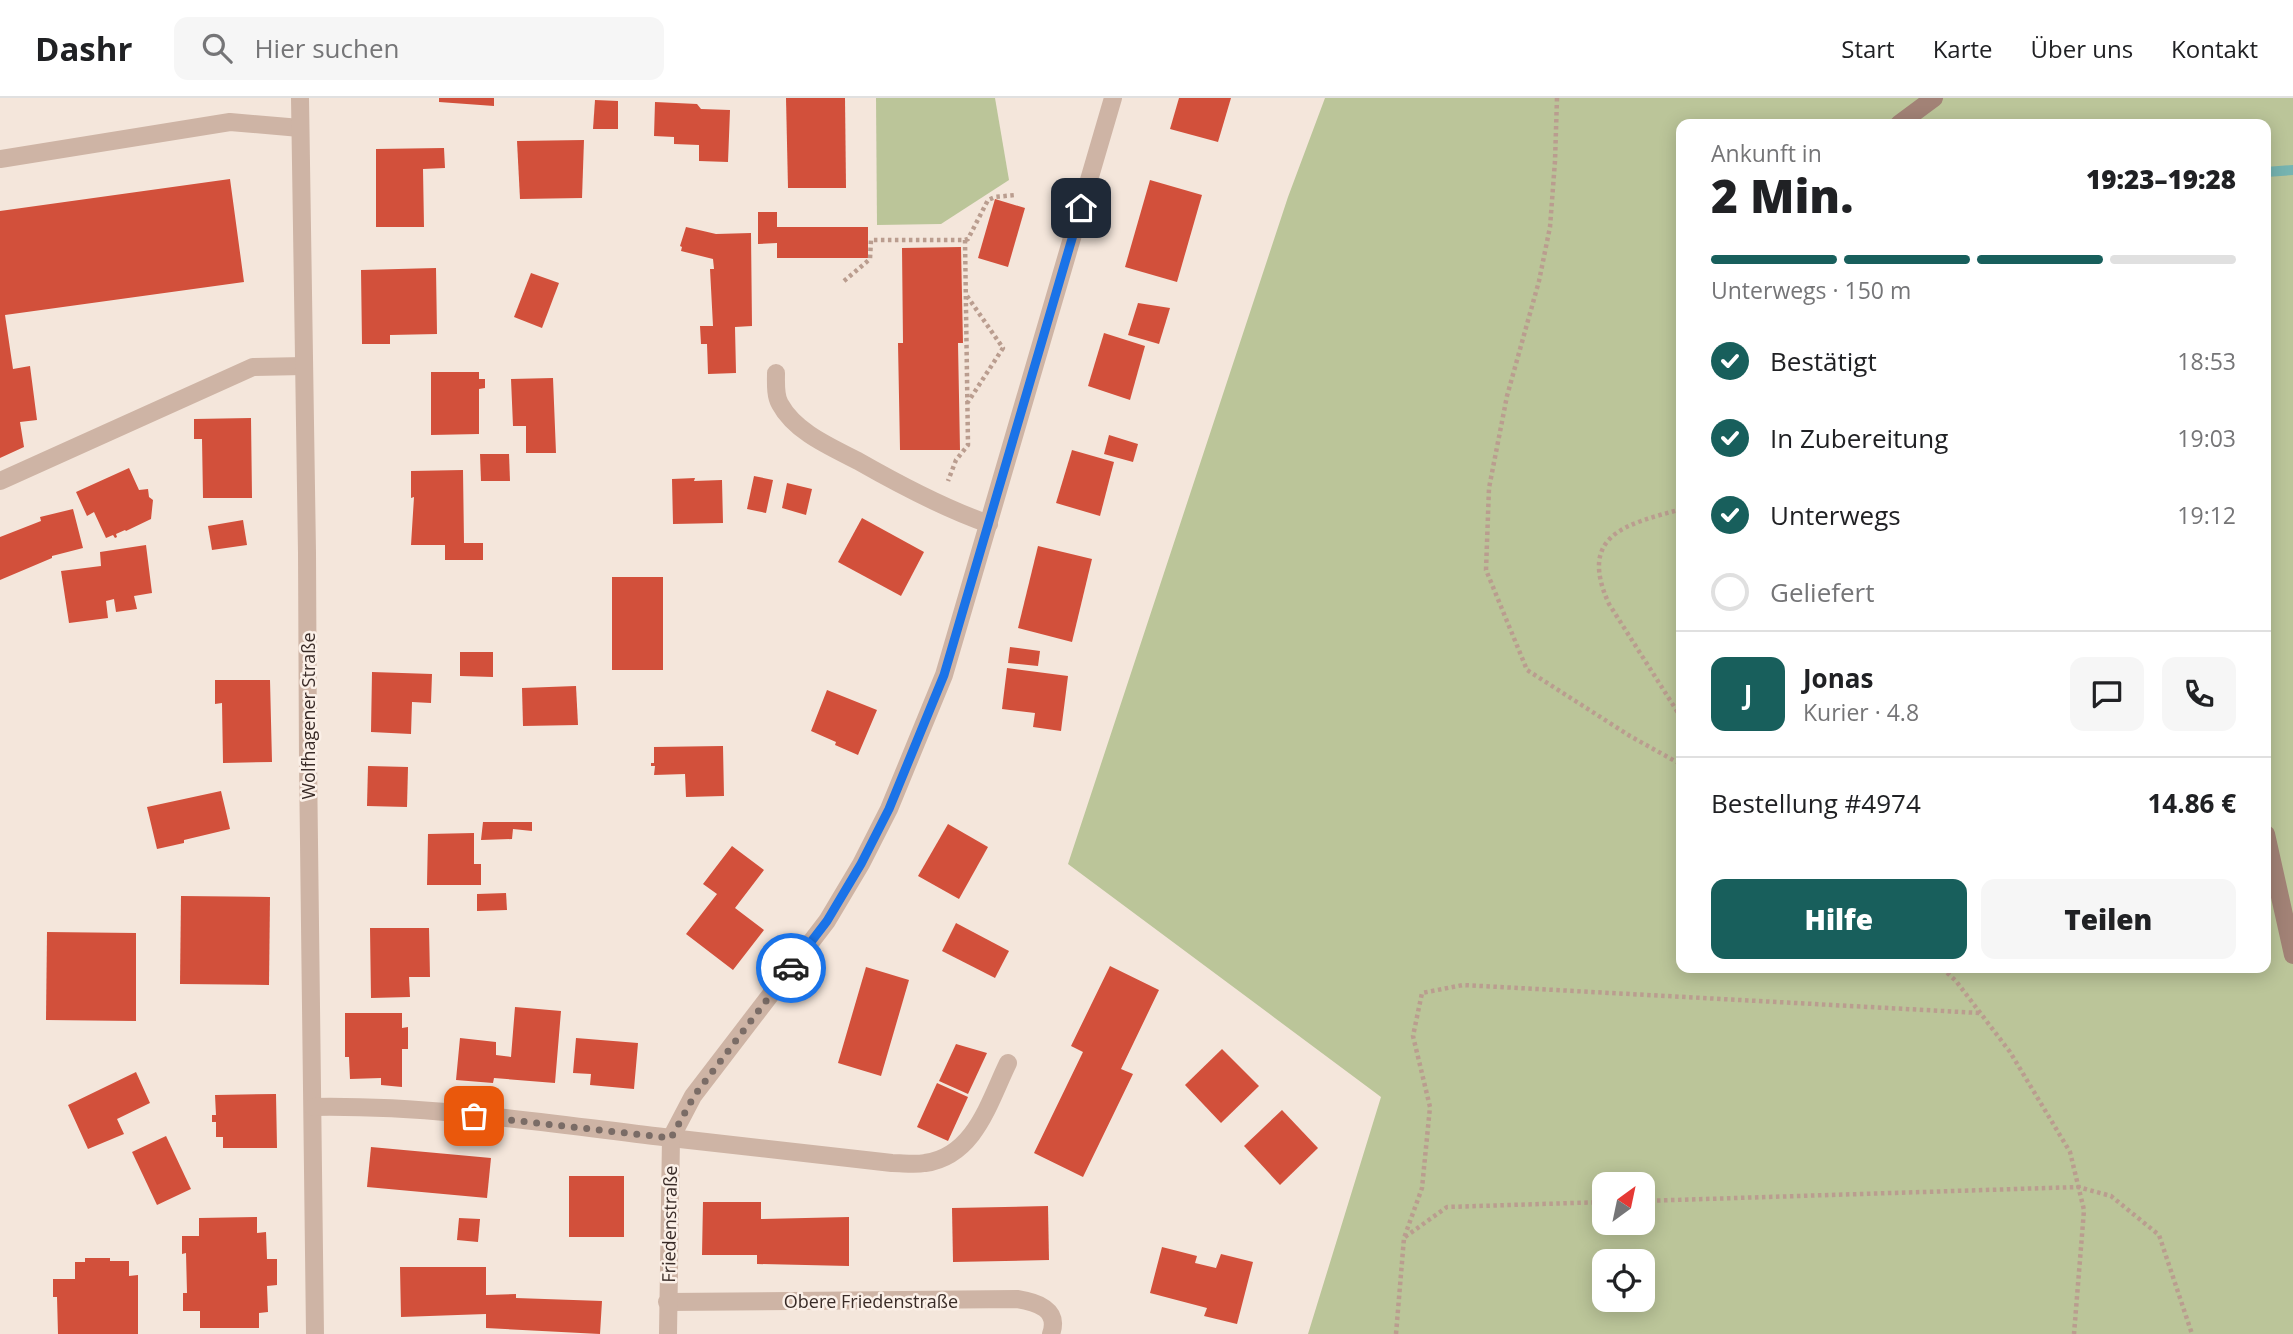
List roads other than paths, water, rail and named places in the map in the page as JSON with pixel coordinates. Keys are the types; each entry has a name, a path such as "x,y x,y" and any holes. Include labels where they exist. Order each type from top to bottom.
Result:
{"main road":[{"path":"1905,119 1934,98"},
{"path":"2271,856 2293,955"}],"street":[{"name":"Wolfhagener Straße","path":"300,98 316,1334"},
{"path":"671,1138 694,1096 827,921 867,853 908,765 944,675 1113,98"},
{"path":"0,159 230,122 300,128"},
{"path":"0,481 253,367 304,366"},
{"path":"776,373 778,402 793,421 823,442 938,504 989,524"},
{"path":"313,1107 358,1106 498,1118 892,1163 922,1164 953,1153 976,1130 1008,1063"},
{"name":"Friedenstraße","path":"668,1334 671,1138"},
{"name":"Obere Friedenstraße","path":"667,1302 1017,1299 1037,1302 1049,1312 1053,1329 1051,1334"}],"waterway":[{"path":"2271,172 2293,170"}]}
